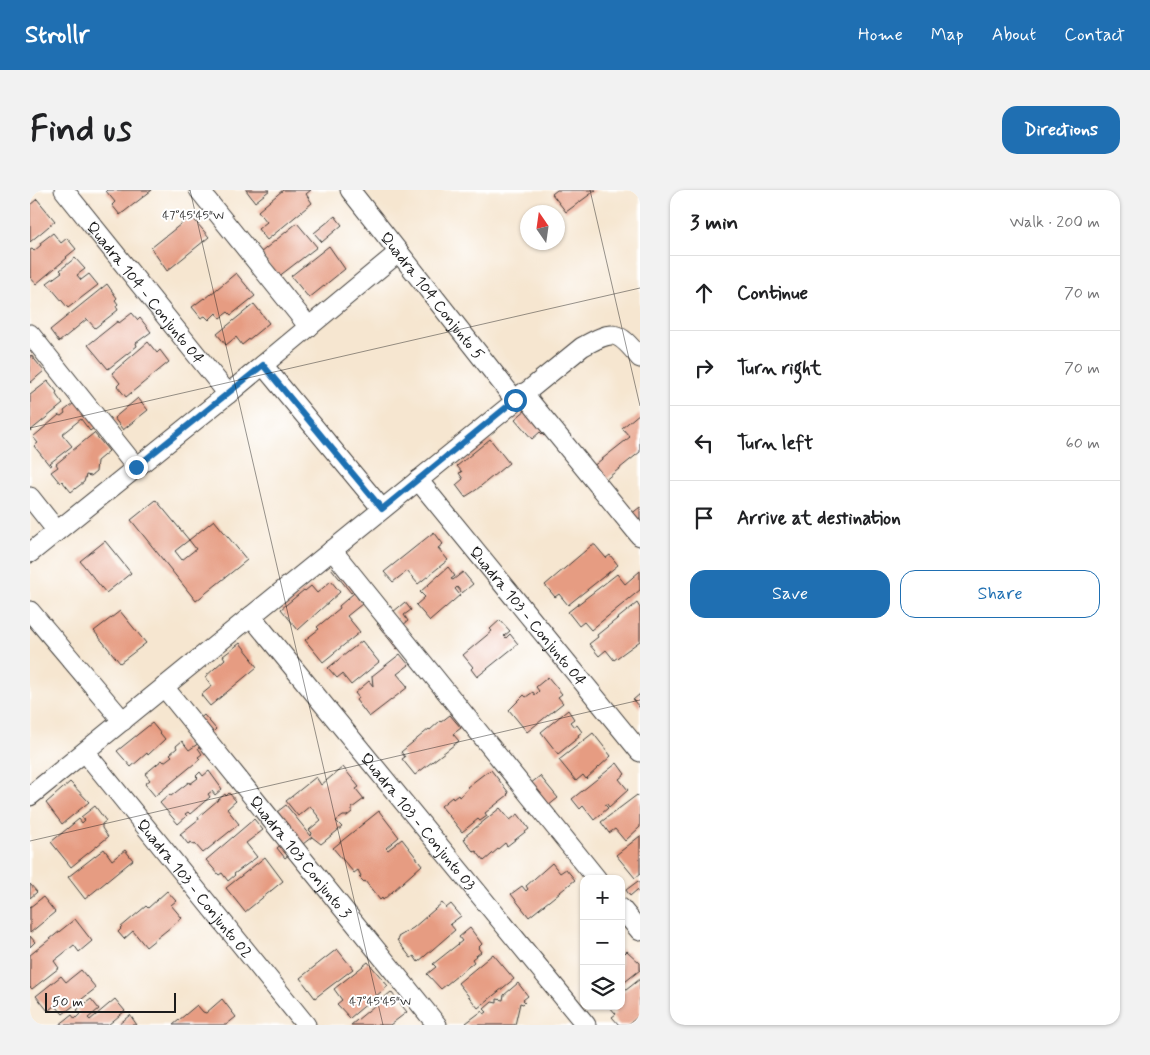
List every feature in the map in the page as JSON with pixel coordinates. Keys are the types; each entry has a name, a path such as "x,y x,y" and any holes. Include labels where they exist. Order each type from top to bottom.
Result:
{"street":[{"name":"Quadra 104 - Conjunto 04","path":"64,190 228,394"},
{"path":"199,190 309,327"},
{"name":"Quadra 104 Conjunto 5","path":"350,190 519,396 640,536"},
{"path":"30,553 228,394 399,252"},
{"path":"30,334 136,467"},
{"path":"30,796 519,396 582,347 609,334 620,336 640,358"},
{"path":"263,365 382,509"},
{"name":"Quadra 103 - Conjunto 04","path":"418,480 640,752"},
{"path":"30,497 58,531"},
{"path":"332,550 594,875"},
{"path":"30,611 123,721"},
{"name":"Quadra 103 - Conjunto 03","path":"251,616 586,1025"},
{"name":"Quadra 103 Conjunto 3","path":"164,687 437,1025"},
{"name":"Quadra 103 - Conjunto 02","path":"85,752 306,1025"},
{"path":"625,913 640,931"}],"building":[{"path":"107,190 152,190 120,215 112,205 115,202"},
{"path":"246,190 270,190 255,202"},
{"path":"283,190 311,190 306,194 312,203 267,240 258,229 267,222 258,211"},
{"path":"557,190 596,190 566,212 565,205 561,205 552,194"},
{"path":"37,199 55,221 30,242 30,205"},
{"path":"191,216 209,237 167,271 151,248"},
{"path":"335,216 342,225 322,242 314,233"},
{"path":"297,223 317,247 278,277 260,253"},
{"path":"53,233 61,243 67,238 76,249 36,284 30,277 30,250 34,251 41,245 40,243"},
{"path":"329,246 345,269 309,298 291,276"},
{"path":"75,258 85,269 77,275 81,280 89,274 98,285 68,308 47,283 62,272 60,270"},
{"path":"236,273 255,296 231,315 228,312 220,318 216,313 209,320 205,316 201,318 192,307 205,299"},
{"path":"107,284 117,298 115,300 118,304 116,306 118,310 95,328 87,319 59,342 50,330"},
{"path":"254,304 269,323 242,345 236,337 226,345 217,334"},
{"path":"132,313 138,320 140,318 151,332 108,369 88,345 118,321 119,323"},
{"path":"148,342 157,353 160,350 169,362 126,397 117,386 120,383 112,373"},
{"path":"30,356 44,371 30,383"},
{"path":"48,381 57,392 57,396 63,404 30,431 30,395"},
{"path":"83,396 103,421 90,431 81,419 62,434 72,446 50,463 52,465 50,466 34,446 38,443 33,437 59,415 61,416 65,413 64,411"},
{"path":"138,398 148,410 123,430 114,418"},
{"path":"533,404 553,428 544,436 540,432 532,439 515,419"},
{"path":"640,413 640,452 604,481 592,467 630,437 622,428"},
{"path":"94,433 109,451 97,461 96,472 91,476 86,475 84,482 71,492 51,472 58,467 56,464"},
{"path":"490,439 509,463 465,497 456,485 463,479 459,473 462,472 457,466"},
{"path":"156,500 189,540 214,520 247,560 196,601 131,520","holes":["189,540 196,549 182,560 175,551"]},
{"path":"640,507 640,527 630,515"},
{"path":"434,532 443,544 438,548 448,560 418,584 407,571 393,582 384,572"},
{"path":"105,541 131,573 106,593 80,561"},
{"path":"592,545 595,545 606,558 610,555 618,565 568,605 559,594 555,597 545,585"},
{"path":"341,560 361,584 351,593 331,568"},
{"path":"448,567 455,576 451,579 453,580 463,572 473,584 462,593 457,587 455,589 460,595 430,621 416,605 425,597 420,592"},
{"path":"640,571 640,590 591,630 584,622 579,626 568,612 617,574 625,584"},
{"path":"331,581 340,592 298,630 281,609 311,586 317,593"},
{"path":"354,593 362,604 347,616 360,632 323,662 305,640 319,629 317,627 340,608 339,606"},
{"path":"405,602 411,610 404,615 408,621 403,625 393,612"},
{"path":"637,603 640,608 640,641 614,660 606,650 599,656 589,644 598,637 597,635"},
{"path":"120,611 146,643 120,663 94,631"},
{"path":"388,616 407,641 397,649 377,624"},
{"path":"500,620 510,631 504,636 506,638 510,634 518,644 477,677 471,669 473,667 463,655 492,631 490,629"},
{"path":"362,641 379,662 351,685 342,674 337,678 328,668"},
{"path":"240,643 257,667 210,706 201,695 212,686 205,677 225,659 223,656"},
{"path":"400,654 409,665 397,674 408,687 369,717 356,700 359,698 355,693 369,681 373,686 372,676"},
{"path":"548,677 562,694 558,697 563,703 527,732 509,710 524,695 526,697 533,692 535,695 539,691 536,687"},
{"path":"640,694 640,708 633,700"},
{"path":"568,710 574,719 570,722 574,727 577,725 582,732 578,735 579,737 558,754 541,732"},
{"path":"204,715 216,729 210,735 198,720"},
{"path":"450,715 461,728 453,734 459,741 415,775 402,759 405,757 401,752"},
{"path":"152,723 165,739 148,755 147,753 131,767 117,751"},
{"path":"593,733 611,756 586,779 583,775 576,781 559,760"},
{"path":"182,741 189,750 199,743 201,746 198,748 202,754 198,757 200,759 155,796 145,784 150,780 145,774 162,760 164,762 172,756 170,754"},
{"path":"617,763 625,774 619,779 628,790 609,807 607,804 605,805 608,808 594,820 583,806 580,809 572,799"},
{"path":"343,767 359,787 356,789 364,799 352,808 352,812 347,816 343,816 336,821 342,827 321,844 312,837 303,844 277,812 286,805 311,836 312,833 309,830 321,820 310,806 298,816 286,801 316,777 321,785"},
{"path":"491,770 509,793 485,813 487,816 480,821 478,819 462,832 441,806 452,797 453,799 458,795 459,797 469,788 467,787"},
{"path":"209,771 222,789 215,795 212,791 208,794 210,797 190,814 188,812 185,814 187,816 178,824 160,803 170,794 171,796 189,782 190,784 198,778 196,776 200,772 203,776"},
{"path":"540,776 558,798 548,806 530,784"},
{"path":"70,782 89,802 62,824 46,803"},
{"path":"229,793 236,801 227,809 239,824 203,853 195,844 193,845 191,842 188,844 180,834 225,794 226,796"},
{"path":"637,795 640,798 640,827 625,841 615,829 609,833 601,822"},
{"path":"95,806 106,821 102,824 102,828 108,837 71,867 51,842 79,819 82,823 85,820 81,817"},
{"path":"500,808 510,820 518,814 529,829 507,846 505,843 484,861 476,851 472,850 464,837"},
{"path":"379,811 399,837 386,848 388,850 402,839 422,865 383,900 382,898 380,900 365,881 359,877 361,876 358,870 354,873 333,848"},
{"path":"254,819 263,830 246,843 257,857 234,874 228,881 222,873 219,875 206,860"},
{"path":"640,836 640,874 635,878 616,855"},
{"path":"289,838 297,848 285,858 277,848"},
{"path":"104,849 112,860 125,850 133,860 85,899 68,877"},
{"path":"265,857 283,881 245,912 226,888"},
{"path":"552,863 560,873 566,869 575,880 529,917 511,894 522,886 526,891 528,889 526,886"},
{"path":"638,881 640,884 640,894 637,890 630,896 626,890"},
{"path":"30,884 37,892 30,898"},
{"path":"167,891 176,901 171,905 182,918 146,947 133,931 124,939 118,932 120,928 146,906 148,908"},
{"path":"43,897 55,912 30,933 30,907"},
{"path":"442,903 446,908 451,904 461,916 450,924 455,930 418,962 414,956 411,958 397,940 399,939 398,937 413,928"},
{"path":"75,919 92,941 79,952 74,945 54,961 59,968 32,989 30,987 30,955"},
{"path":"470,928 482,944 478,948 481,952 472,959 474,962 441,989 427,974 436,967 433,964 462,941 459,937"},
{"path":"30,936 35,942 30,947"},
{"path":"337,949 353,969 315,998 300,978"},
{"path":"627,951 640,963 640,970 625,982 625,953"},
{"path":"493,954 514,979 478,1008 458,983"},
{"path":"368,962 388,986 350,1018 337,1004 342,1000 334,989"},
{"path":"81,970 96,988 63,1014 55,1005 48,1011 36,996 61,976 66,982"},
{"path":"640,979 640,1015 628,1025 619,1025 612,1017 616,1014 612,1010 625,1010 625,991"},
{"path":"518,983 528,996 523,1000 525,1002 523,1004 520,1003 515,1025 468,1025 466,1023 482,1011 484,1014 487,1012 484,1009 492,1002 497,1003 497,999 503,1000 504,995"},
{"path":"391,992 407,1012 390,1025 351,1025"},
{"path":"91,999 99,1009 88,1018 90,1020 115,999 125,1011 108,1025 59,1025 72,1015 75,1019 80,1014 77,1010"},
{"path":"222,999 236,1017 226,1025 173,1025 197,1005 206,1013"},
{"path":"130,1015 137,1025 118,1025"}],"route":[{"path":"136,467 263,365 382,509 515,400"}]}
